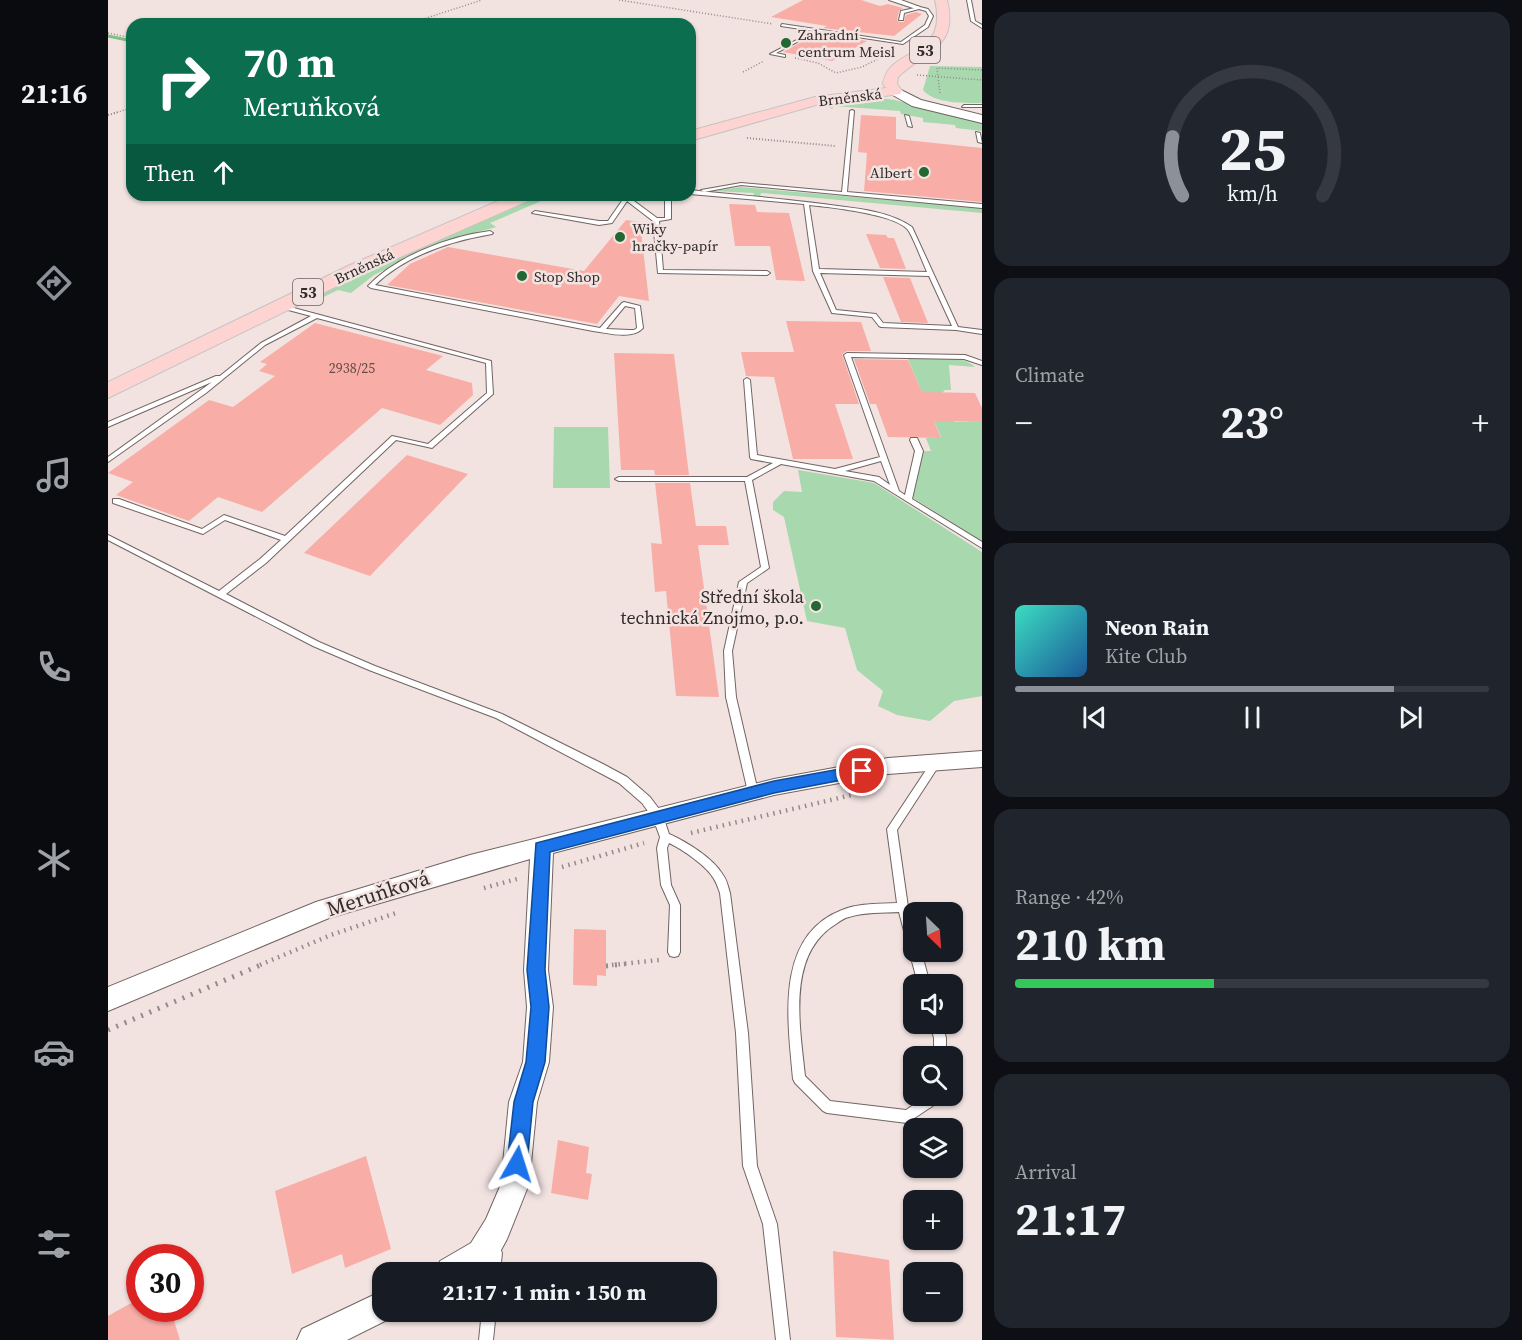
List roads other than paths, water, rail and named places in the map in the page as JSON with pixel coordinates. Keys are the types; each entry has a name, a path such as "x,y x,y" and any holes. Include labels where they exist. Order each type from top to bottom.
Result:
{"main road":[{"name":"Brněnská","path":"696,134 814,101 895,91 890,84 891,76 932,45 945,29 946,17 941,0"},
{"path":"895,91 926,106 982,119"},
{"name":"Brněnská","path":"108,391 279,306 436,233 512,201"}],"street":[{"path":"893,0 917,7"},
{"name":"Meruňková","path":"108,999 324,909 459,867 542,847 662,826 753,792 832,775 937,761 982,759"},
{"path":"468,1262 482,1254 497,1229 515,1184 523,1102 536,1062 540,1007 536,970 542,847"},
{"path":"313,1340 372,1311"}],"lane":[{"path":"969,0 973,21 982,27"},
{"path":"782,25 902,43 927,26 930,12 917,7 902,12 901,20"},
{"path":"784,56 772,54 818,30"},
{"path":"964,106 982,106"},
{"path":"844,193 852,111"},
{"path":"907,116 910,126"},
{"path":"978,133 980,142"},
{"path":"696,191 741,184 982,206"},
{"path":"696,193 873,212 904,223 909,227 956,328"},
{"path":"535,213 599,223 610,222 625,201"},
{"path":"633,201 656,220 668,219 668,201"},
{"path":"806,205 816,271 834,312 874,315 881,326 956,328 982,332"},
{"path":"656,220 660,272 767,273"},
{"path":"490,233 451,241 379,276 371,286 602,330 636,332 640,328 638,307 624,304 602,330"},
{"path":"816,271 930,274"},
{"path":"219,596 287,539 395,438 429,446 490,394 489,362 279,306"},
{"path":"108,460 226,374 263,344 316,316"},
{"path":"896,492 847,355 965,357 982,363"},
{"path":"108,425 188,387 226,374"},
{"path":"747,380 754,458 876,479 982,546"},
{"path":"908,500 920,451 914,440"},
{"path":"836,472 885,458"},
{"path":"619,479 748,479 779,462"},
{"path":"748,479 765,568 743,582 728,651 731,697 753,792"},
{"path":"116,501 203,532 224,517 287,539"},
{"path":"108,537 219,596 341,655 519,726 623,780 646,800 662,826 713,869 725,893 742,1033 750,1166 770,1224 783,1340"},
{"path":"923,1106 907,1117 827,1107 800,1078 793,991 810,937 844,914 903,907 892,830 937,761"},
{"path":"662,826 666,885 675,904 674,952"},
{"path":"494,1262 497,1229"},
{"path":"486,1340 488,1322"}],"waterway":[{"path":"108,36 126,40"}],"place":[{"name":"Zahradní centrum Meisl","path":"786,43"},
{"name":"Albert","path":"924,172"},
{"name":"Wiky hračky-papír","path":"620,237"},
{"name":"Stop Shop","path":"522,276"},
{"name":"Střední škola technická Znojmo, p.o.","path":"816,606"}]}
